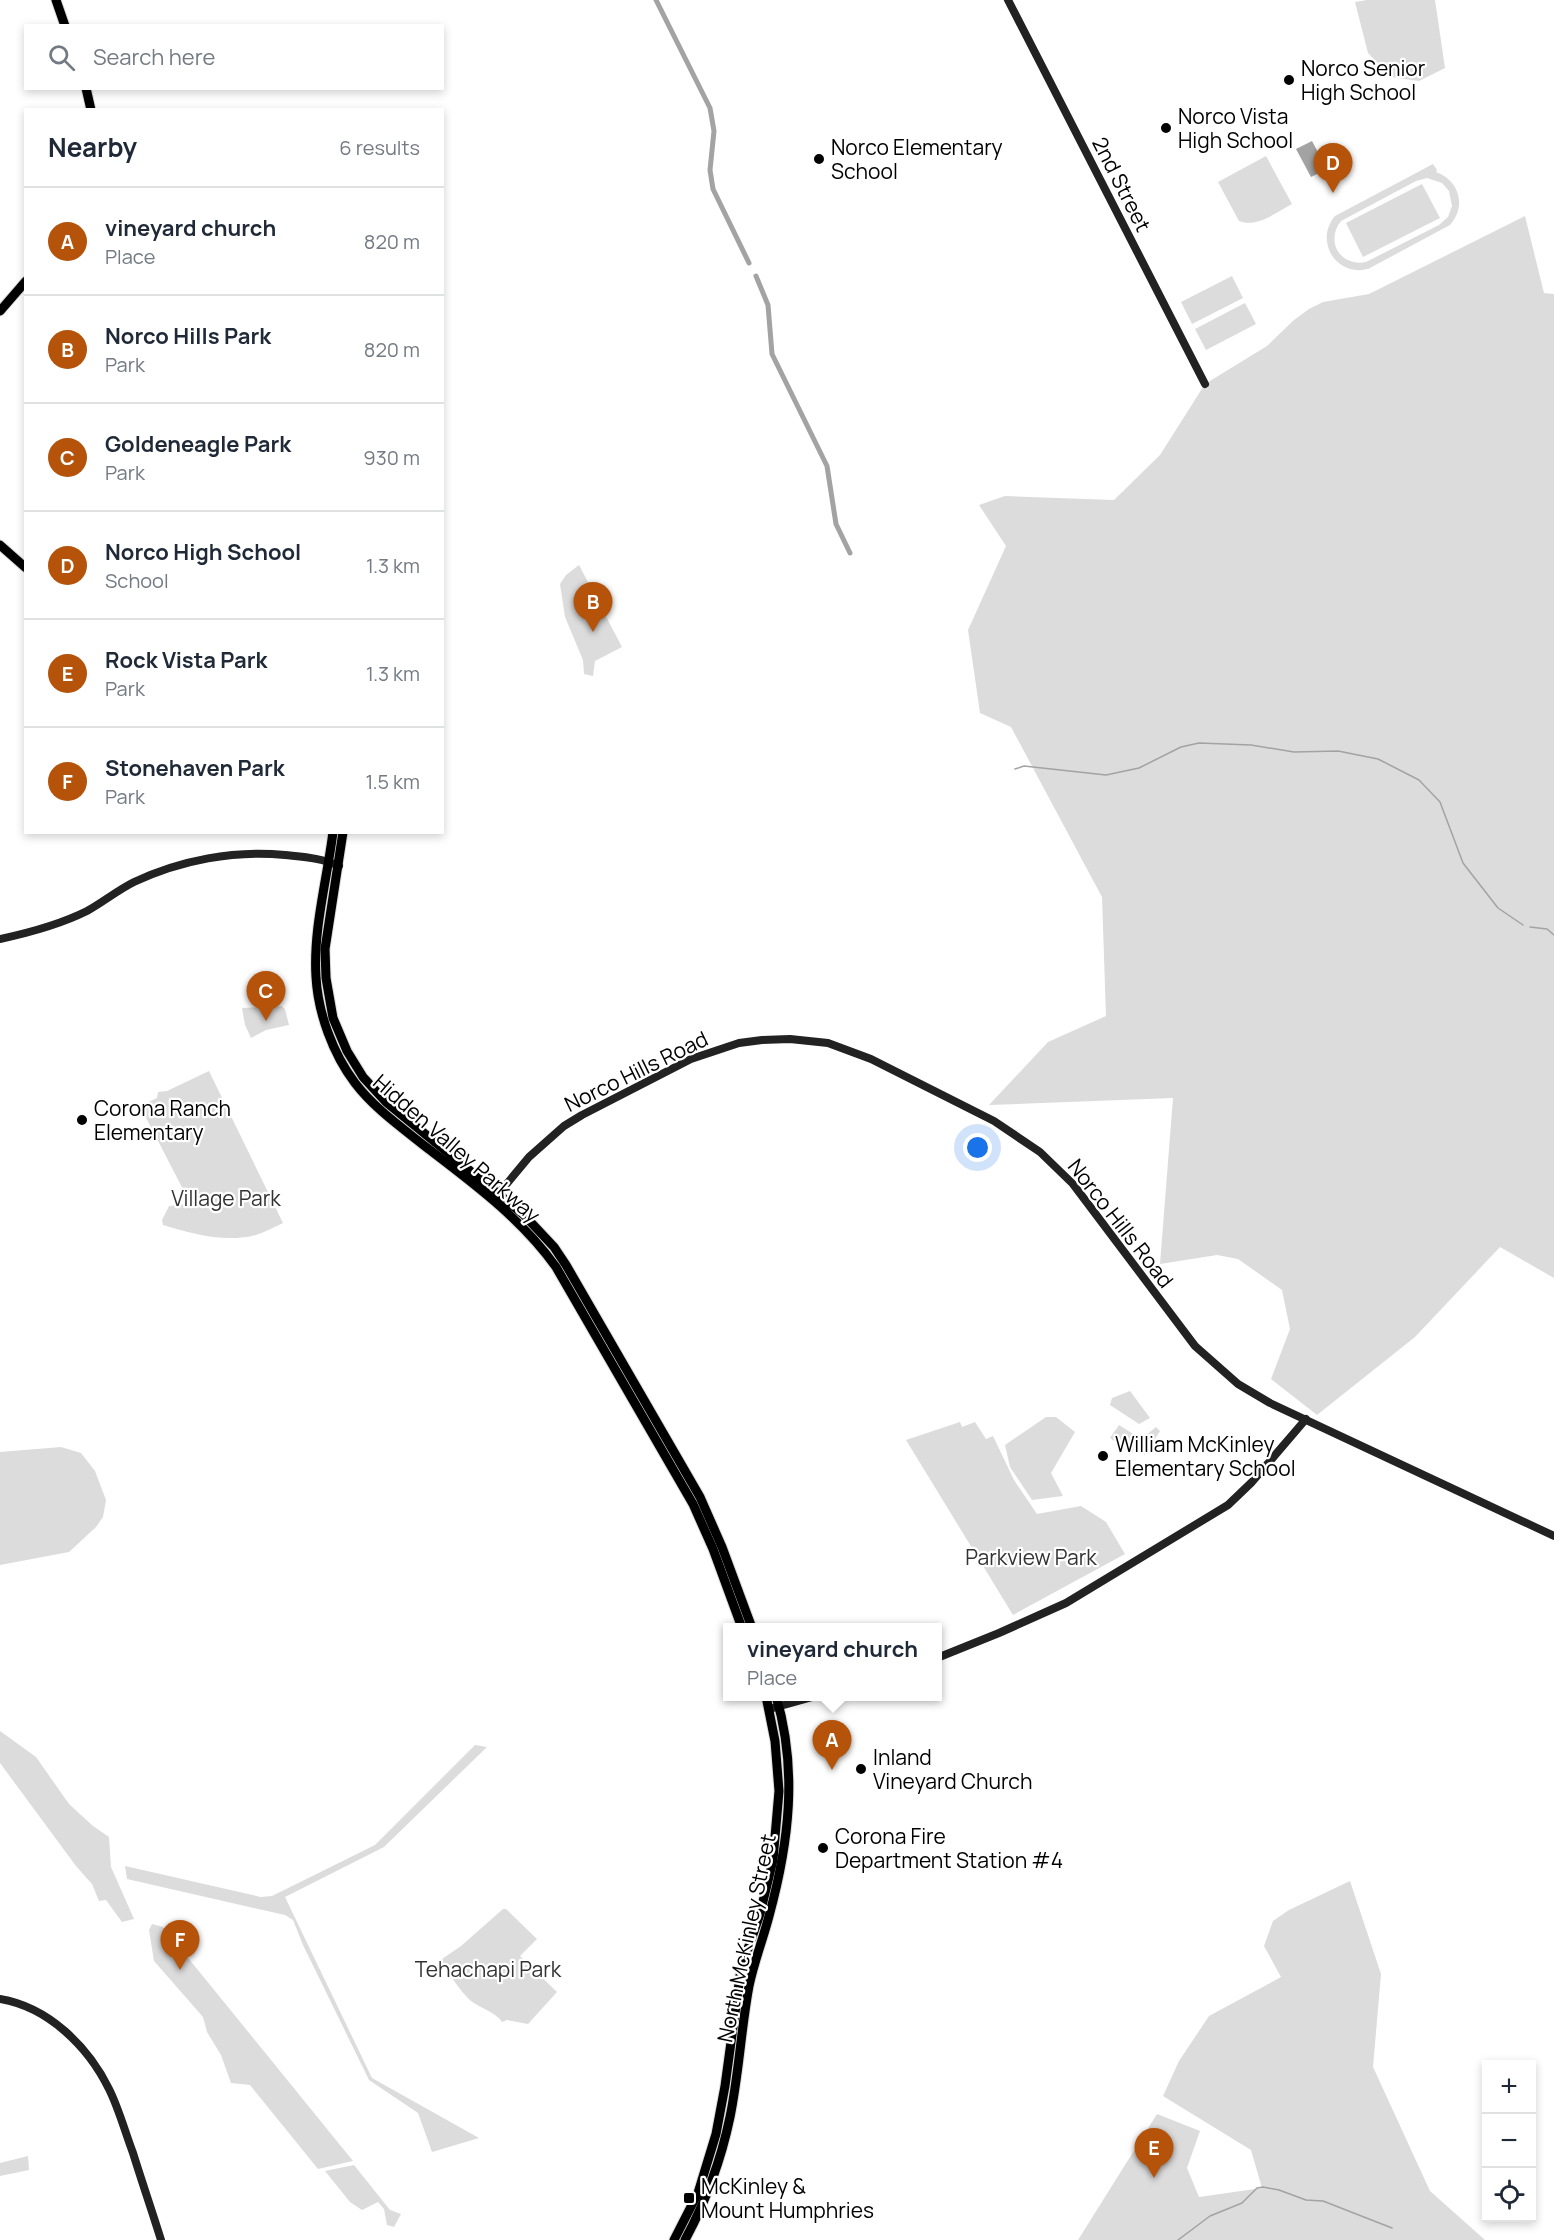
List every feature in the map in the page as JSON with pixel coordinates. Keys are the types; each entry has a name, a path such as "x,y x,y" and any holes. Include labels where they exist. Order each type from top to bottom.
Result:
{"main road":[{"path":"56,0 64,24"},
{"path":"86,90 91,108"},
{"path":"0,310 24,283"},
{"path":"0,544 24,566"},
{"name":"Hidden Valley Parkway","path":"333,834 336,862"},
{"name":"Hidden Valley Parkway","path":"343,834 336,862 325,949 326,978 333,1018 347,1051 363,1077 386,1102 542,1233 566,1265 700,1497 750,1623"},
{"name":"Hidden Valley Parkway","path":"496,1196 556,1267 671,1464 709,1540 740,1623"},
{"path":"671,1464 678,1468 692,1493 700,1497 699,1506 710,1531 709,1540"},
{"path":"733,1576 730,1578 733,1601"},
{"path":"770,1701 775,1708"},
{"path":"775,1708 776,1701"},
{"name":"North McKinley Street","path":"674,2240 698,2193 716,2134 741,1969 760,1914 773,1860 779,1791 775,1708"},
{"name":"North McKinley Street","path":"685,2240 705,2199 722,2150 730,2116 750,1983 785,1852 790,1792 786,1739 775,1708"}],"street":[{"name":"2nd Street","path":"1008,0 1205,384"},
{"path":"0,939 86,912 132,883 184,864 221,856 255,854 336,862"},
{"name":"Norco Hills Road","path":"496,1196 536,1150 564,1126 692,1059 739,1043 762,1040 790,1039 828,1043 871,1059 994,1120 1026,1141 1073,1184 1195,1346 1238,1384 1270,1403 1554,1536"},
{"path":"942,1656 1066,1603 1228,1505 1252,1482 1306,1419"},
{"path":"775,1708 799,1701"},
{"path":"0,1999 33,2010 58,2026 75,2041 96,2066 113,2098 161,2240"}],"green space":[{"path":"1435,0 1445,68 1419,81 1391,77 1368,53 1355,2"},
{"path":"1266,156 1292,204 1259,221 1246,223 1239,221 1218,182"},
{"path":"1433,164 1436,172 1450,181 1458,194 1458,210 1450,225 1368,269 1346,268 1332,255 1327,236 1329,226 1335,216","holes":["1427,178 1442,183 1449,191 1452,206 1448,217 1439,225 1366,262 1349,261 1338,251 1334,237 1341,221 1416,181"]},
{"path":"1422,184 1440,218 1363,257 1346,223"},
{"path":"1525,216 1544,293 1554,294 1554,1278 1500,1247 1415,1337 1317,1415 1271,1379 1290,1329 1282,1290 1238,1259 1217,1255 1160,1264 1173,1098 989,1105 1048,1042 1106,1016 1102,897 1011,727 980,713 968,630 1006,546 979,505 1005,496 1114,500 1160,455 1205,384 1267,346 1309,309 1323,302 1369,294"},
{"path":"1232,276 1243,298 1192,324 1181,302"},
{"path":"1245,303 1256,324 1206,350 1195,329"},
{"path":"579,565 622,647 595,661 593,676 584,674 583,660 565,617 560,584 566,575"},
{"path":"282,1006 289,1025 266,1030 251,1038 245,1025 242,1008"},
{"name":"Village Park","path":"209,1071 283,1223 256,1235 221,1238 163,1225 162,1220 169,1206 185,1204 187,1197 140,1106 157,1098 158,1092 167,1091"},
{"path":"1130,1391 1150,1418 1139,1424 1110,1405 1112,1398"},
{"path":"1046,1417 1056,1417 1075,1432 1051,1473 1063,1496 1032,1500 1010,1467 1005,1445"},
{"name":"Parkview Park","path":"960,1422 962,1427 975,1422 986,1439 993,1436 1014,1480 1037,1514 1081,1506 1106,1522 1125,1554 1013,1615 906,1440"},
{"path":"1119,1425 1141,1439 1132,1453 1110,1438"},
{"path":"1156,1427 1160,1431 1145,1455 1137,1450 1144,1437"},
{"path":"61,1447 81,1453 95,1471 106,1500 103,1517 96,1527 69,1552 0,1565 0,1452"},
{"path":"0,1731 36,1757 69,1804 109,1837 111,1867 134,1919 122,1922 106,1900 99,1901 92,1884 76,1866 0,1763"},
{"path":"475,1745 487,1747 384,1847 285,1897 372,2078 479,2138 432,2152 418,2113 369,2080 293,1920 285,1915 127,1879 125,1866 261,1897 272,1896 375,1845"},
{"path":"1350,1881 1381,1974 1373,2067 1430,2191 1485,2240 1078,2240 1157,2114 1200,2131 1187,2168 1199,2197 1262,2188 1251,2150 1163,2096 1179,2061 1209,2016 1281,1977 1264,1946 1273,1921 1289,1910"},
{"name":"Tehachapi Park","path":"503,1909 506,1909 537,1939 520,1956 557,1992 528,2024 507,2020 502,2022 471,2001 459,1988 442,1962 442,1959 461,1946"},
{"path":"152,1924 163,1927 353,2161 318,2169 250,2085 231,2083 221,2055 207,2032 203,2017 154,1961 149,1930"},
{"path":"28,2156 29,2170 0,2176 0,2163"},
{"path":"354,2165 390,2210 401,2214 394,2227 387,2225 384,2209 378,2202 362,2210 350,2202 325,2171"}],"shaded area":[{"path":"1312,141 1327,169 1311,177 1296,149"}],"waterway":[{"path":"656,0 710,108 714,131 710,170 713,189 749,263"},
{"path":"756,276 768,305 772,354 827,466 836,524 850,553"},
{"path":"1015,769 1024,766 1106,775 1139,768 1181,747 1199,743 1251,745 1294,752 1338,751 1378,759 1419,780 1440,802 1463,863 1498,908 1523,925"},
{"path":"1530,927 1547,929 1554,935"},
{"path":"1178,2240 1210,2216 1242,2203 1257,2188 1263,2187 1306,2200 1323,2201 1392,2228"}],"place":[{"name":"Norco Senior High School","path":"1289,80"},
{"name":"Norco Vista High School","path":"1166,128"},
{"name":"Norco Elementary School","path":"819,159"},
{"name":"Norco High School","path":"1333,193"},
{"name":"Norco Hills Park","path":"593,632"},
{"name":"Goldeneagle Park","path":"266,1021"},
{"name":"Corona Ranch Elementary","path":"82,1120"},
{"name":"William McKinley Elementary School","path":"1103,1456"},
{"name":"Inland Vineyard Church","path":"861,1769"},
{"name":"vineyard church","path":"832,1770"},
{"name":"Corona Fire Department Station #4","path":"823,1848"},
{"name":"Stonehaven Park","path":"180,1970"},
{"name":"Rock Vista Park","path":"1154,2178"},
{"name":"McKinley & Mount Humphries","path":"689,2198"}]}
